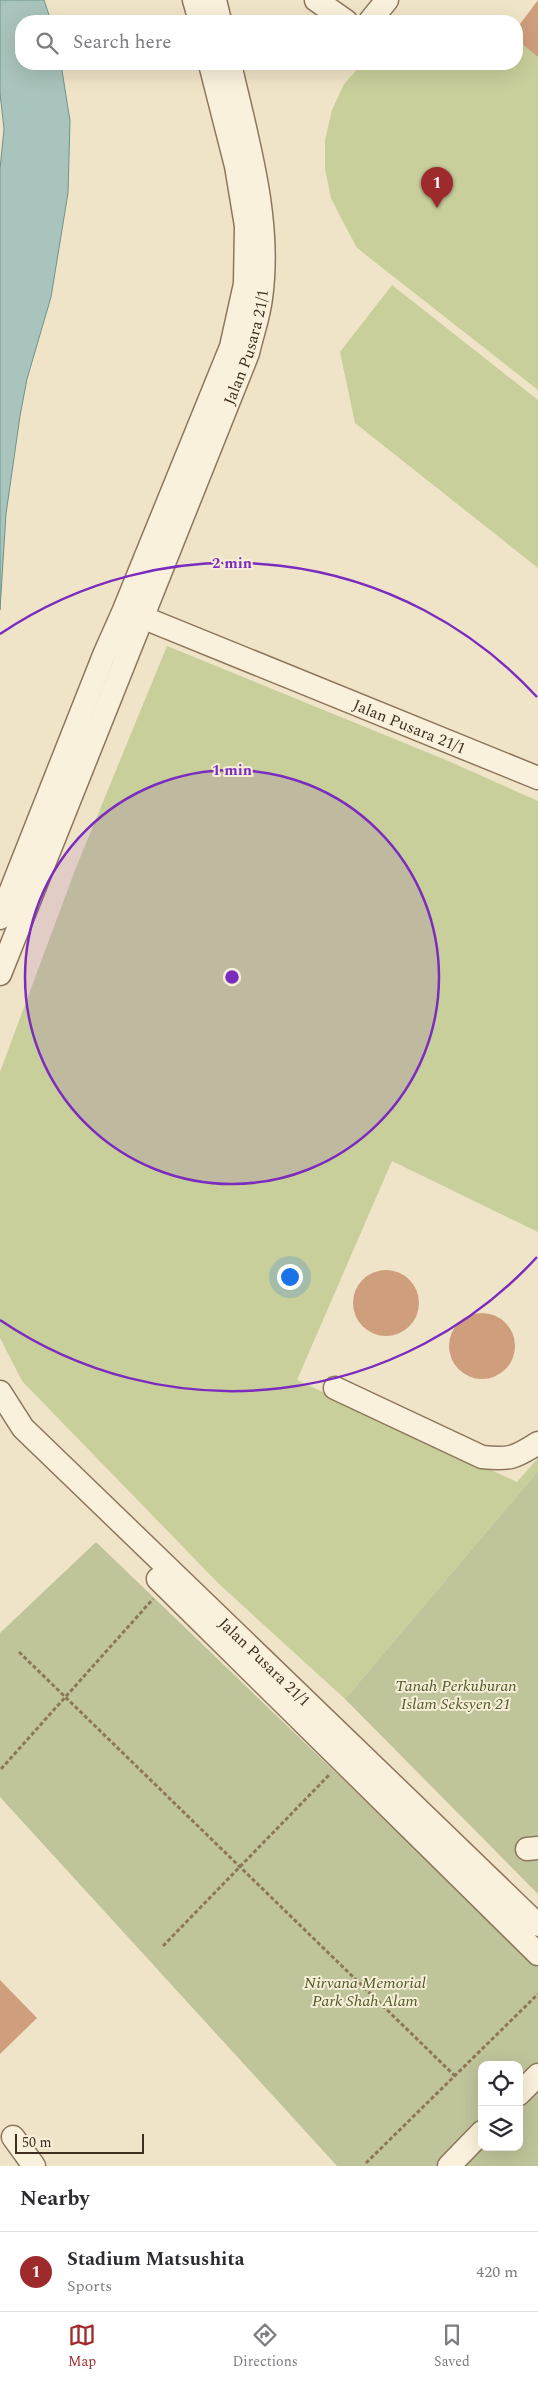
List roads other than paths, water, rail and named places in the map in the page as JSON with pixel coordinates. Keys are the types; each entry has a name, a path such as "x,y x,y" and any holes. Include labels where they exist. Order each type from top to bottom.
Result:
{"street":[{"path":"194,0 198,15"},
{"path":"215,0 219,15"},
{"path":"375,15 388,0"},
{"path":"324,2 339,15"},
{"name":"Jalan Pusara 21/1","path":"0,974 230,346 246,284 246,226 244,209 236,166 212,70"},
{"name":"Jalan Pusara 21/1","path":"0,918 104,655 133,613 248,353 261,298 263,230 248,146 231,70"},
{"name":"Jalan Pusara 21/1","path":"133,613 538,778"},
{"path":"335,1388 482,1457 501,1459 518,1456 538,1443"},
{"name":"Jalan Pusara 21/1","path":"0,1392 23,1428 538,1925"},
{"name":"Jalan Pusara 21/1","path":"0,1420 12,1438 538,1954"},
{"path":"523,2090 538,2075"},
{"path":"449,2166 478,2136"},
{"path":"13,2137 34,2166"}],"water":[{"path":"0,0 44,0 49,15 15,15 15,70 62,70 70,121 68,193 51,297 27,379 20,416 6,514 0,610 0,169 4,129 0,93"}],"place":[{"name":"Stadium Matsushita","path":"437,208"}],"park label":[{"name":"Tanah Perkuburan Islam Seksyen 21","path":"456,1694"},
{"name":"Nirvana Memorial Park Shah Alam","path":"365,1991"}]}
